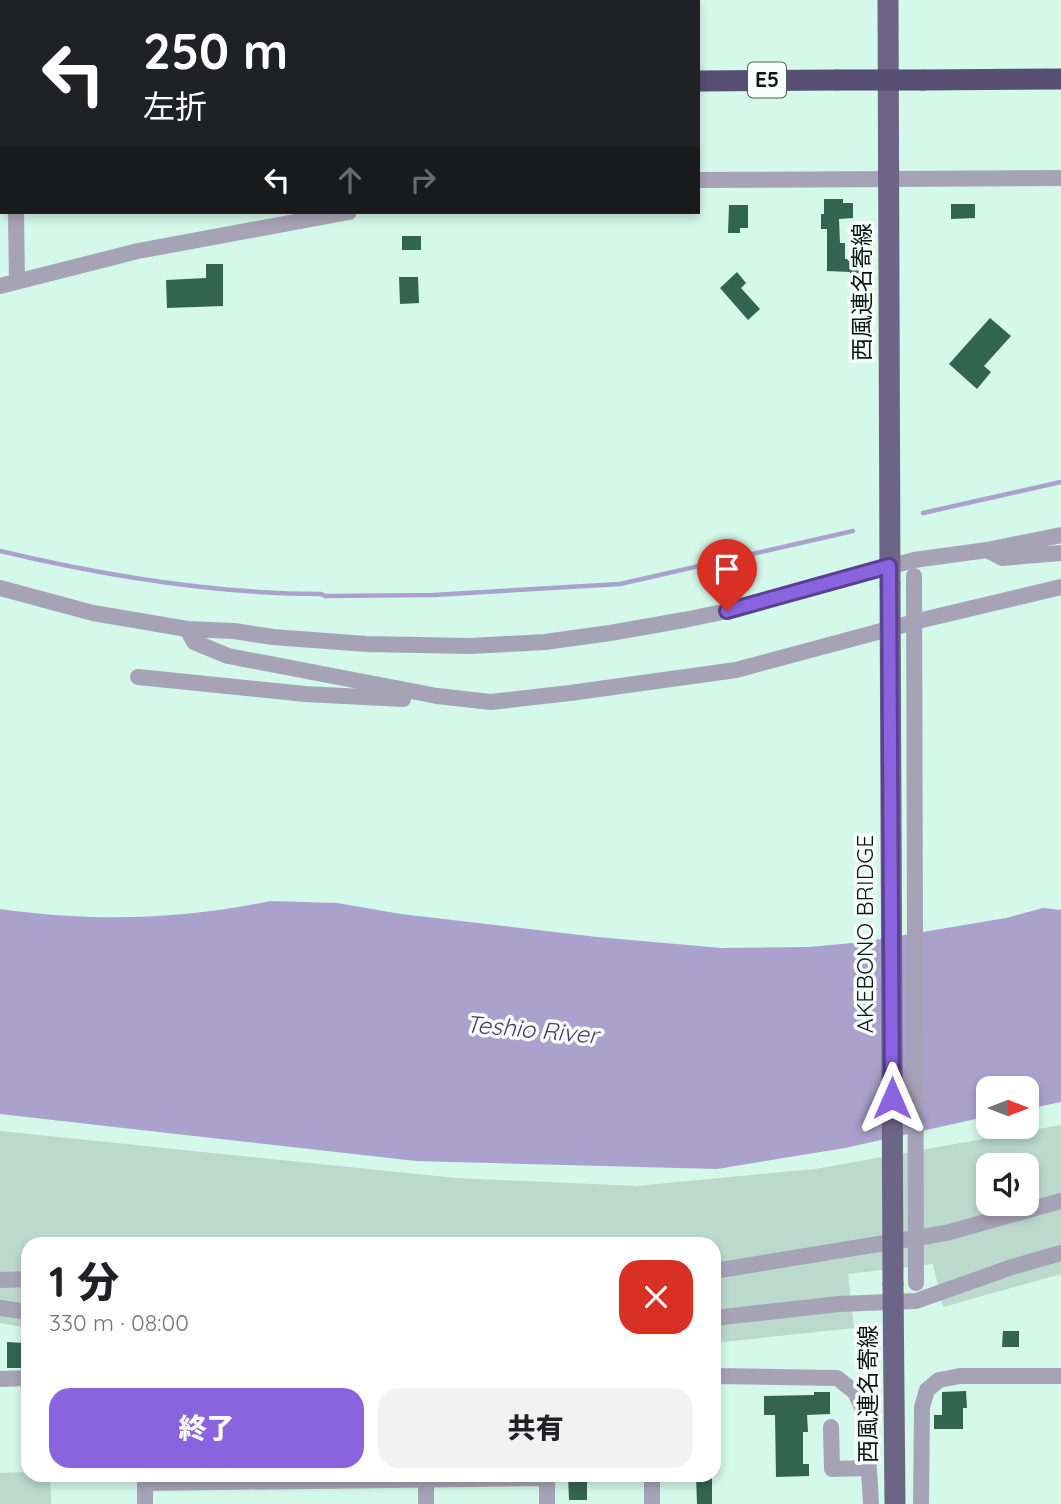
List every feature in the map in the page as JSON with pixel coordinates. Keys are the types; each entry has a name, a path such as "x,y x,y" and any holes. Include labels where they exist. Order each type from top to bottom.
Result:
{"highway":[{"name":"E5","path":"700,80 1061,79"}],"main road":[{"name":"西風連名寄線","path":"888,0 889,575"},
{"name":"AKEBONO BRIDGE","path":"889,575 893,1293"},
{"name":"西風連名寄線","path":"893,1293 895,1504"}],"street":[{"path":"700,180 1061,178"},
{"path":"16,214 17,281"},
{"path":"0,286 138,251 338,214"},
{"path":"0,588 93,613 187,629 234,631 366,645 470,646 545,642 610,634 889,575 987,550 1061,535"},
{"path":"987,550 1002,558 1061,553"},
{"path":"914,568 916,1301"},
{"path":"187,629 194,642 228,656 437,696 491,702 570,694 736,670 922,620 1061,587"},
{"path":"138,677 305,695 407,699 437,696"},
{"path":"721,1270 946,1233 1061,1201"},
{"path":"721,1317 839,1304 893,1293 916,1301 1012,1267 1061,1253"},
{"path":"0,1280 21,1279"},
{"path":"0,1308 21,1311"},
{"path":"721,1376 837,1378 855,1392 863,1409 867,1436 871,1504"},
{"path":"921,1504 922,1407 927,1390 939,1380 960,1376 1061,1376"},
{"path":"0,1379 21,1378"},
{"path":"831,1427 832,1469 868,1468"},
{"path":"145,1482 145,1504"},
{"path":"426,1482 426,1504"},
{"path":"547,1482 547,1504"},
{"path":"652,1482 652,1504"}],"green space":[{"path":"1061,1125 1061,1274 943,1307 933,1264 848,1274 854,1328 721,1342 721,1237 21,1237 21,1327 0,1323 0,1131 456,1178 637,1186 815,1169 983,1139 1040,1139 1040,1129"},
{"path":"21,1472 21,1482 50,1482 51,1504 0,1504 0,1473"}],"water":[{"name":"Teshio River","path":"270,901 337,903 401,914 597,937 721,948 809,947 863,942 1006,918 1043,908 1061,910 1061,1102 1040,1106 1040,1076 976,1076 976,1119 845,1148 717,1169 416,1161 0,1114 0,909 68,916 135,917"}],"building":[{"path":"824,199 843,199 843,203 853,203 853,218 839,219 840,243 845,243 845,259 862,259 861,276 850,276 850,272 827,271 827,229 821,229"},
{"path":"951,204 975,204 975,218 951,219"},
{"path":"729,205 748,205 748,228 740,228 740,233 728,233"},
{"path":"402,236 421,236 421,250 402,250"},
{"path":"206,264 223,264 223,306 167,308 166,280 206,278"},
{"path":"737,272 746,283 741,288 760,309 748,320 720,288"},
{"path":"399,277 418,277 419,303 400,304"},
{"path":"990,318 1011,336 984,366 991,372 977,389 949,364"},
{"path":"1003,1331 1019,1331 1019,1347 1002,1347"},
{"path":"7,1342 21,1343 21,1368 7,1368"},
{"path":"966,1391 967,1408 963,1408 963,1429 934,1429 934,1415 942,1415 942,1392"},
{"path":"814,1392 830,1392 830,1414 807,1415 808,1432 803,1432 803,1464 809,1464 809,1476 776,1477 775,1415 764,1415 764,1396 814,1395"},
{"path":"568,1482 587,1482 587,1500 569,1500"},
{"path":"696,1482 712,1482 712,1504 697,1504"}],"waterway":[{"path":"923,513 1061,482"},
{"path":"0,551 119,576 200,587 325,596 433,595 620,584 853,531"}],"route":[{"path":"727,611 889,566 892,1098"}]}
